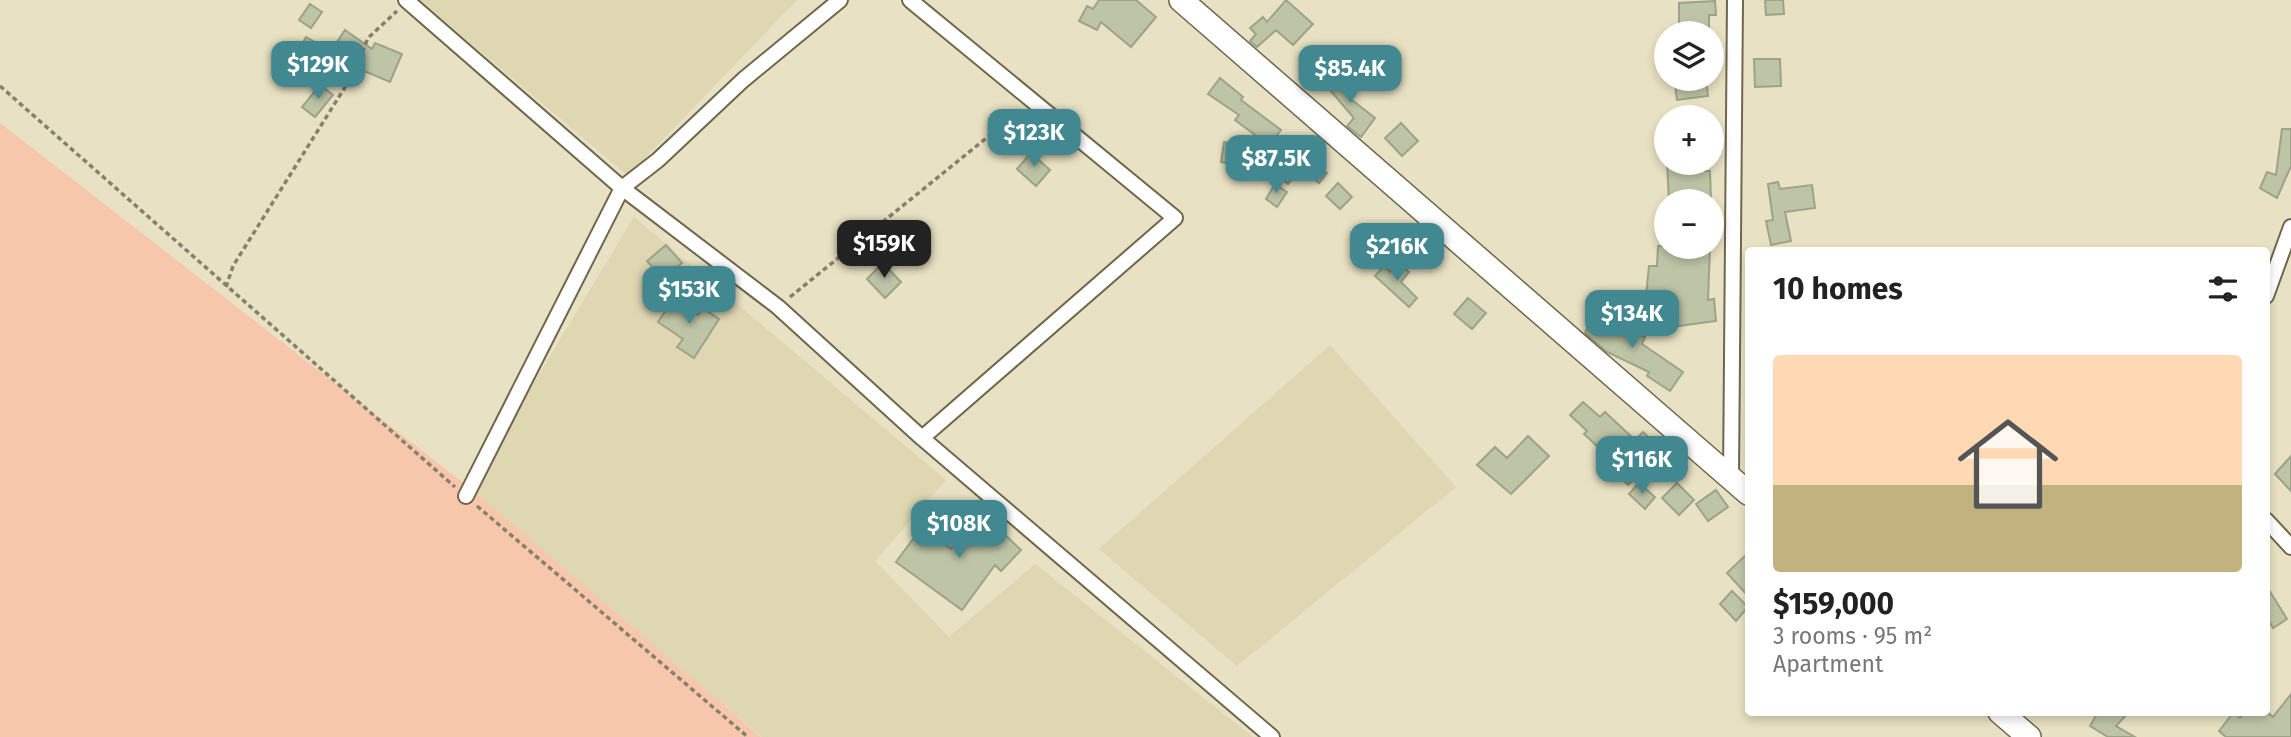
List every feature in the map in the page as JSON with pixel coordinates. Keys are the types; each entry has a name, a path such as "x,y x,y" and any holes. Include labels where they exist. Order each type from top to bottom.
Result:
{"main road":[{"path":"1181,0 1745,490"},
{"path":"2005,716 2029,737"}],"street":[{"path":"466,496 622,188 658,160 743,80 840,0"},
{"path":"909,0 1175,218 922,438"},
{"path":"1731,478 1735,0"},
{"path":"407,1 622,188 778,307 922,438 1272,737"},
{"path":"2270,285 2291,227"},
{"path":"2270,524 2291,547"}],"path":[{"path":"226,287 233,266 352,76 368,38 407,1"},
{"path":"0,86 466,496 748,737"},
{"path":"778,307 1033,100"}],"shaded area":[{"path":"420,0 797,0 628,176"},
{"path":"0,123 470,488 761,737 0,737"},
{"path":"634,217 946,480 875,561 949,637 1035,564 1253,737 762,737 562,570 470,488"},
{"path":"1330,345 1456,487 1237,666 1099,549"}],"building":[{"path":"1099,0 1136,0 1156,17 1131,47 1101,22 1097,30 1079,21 1087,6 1093,9"},
{"path":"1286,0 1313,24 1293,45 1276,30 1257,47 1250,41 1256,34 1250,28 1263,17 1267,22"},
{"path":"1765,0 1783,0 1784,14 1766,15"},
{"path":"1715,1 1716,15 1709,15 1709,21 1679,21 1679,3"},
{"path":"310,4 322,12 311,28 299,20"},
{"path":"345,30 372,49 375,43 402,54 390,82 343,62 336,77 296,55 306,37 331,51"},
{"path":"1754,59 1780,59 1781,86 1755,87"},
{"path":"1337,72 1354,92 1348,97 1375,118 1361,137 1347,126 1354,118 1324,83"},
{"path":"1220,78 1243,97 1241,100 1281,130 1277,135 1327,173 1319,183 1300,169 1288,184 1267,167 1278,152 1235,120 1239,115 1208,94"},
{"path":"320,85 333,95 315,117 302,107"},
{"path":"1676,91 1707,91 1708,96 1677,100"},
{"path":"1401,123 1418,141 1402,156 1385,138"},
{"path":"2282,129 2291,129 2291,166 2277,198 2260,188 2267,172 2276,175"},
{"path":"1224,142 1242,145 1239,165 1221,162"},
{"path":"1031,153 1050,170 1036,186 1017,169"},
{"path":"1668,175 1710,175 1711,189 1668,189"},
{"path":"1778,182 1780,189 1812,185 1815,208 1785,212 1791,241 1771,245 1766,221 1773,220 1768,184"},
{"path":"1338,183 1352,197 1340,209 1326,196"},
{"path":"1275,184 1287,192 1277,207 1266,199"},
{"path":"666,245 682,263 663,279 647,261"},
{"path":"1657,259 1710,259 1708,300 1714,299 1716,321 1679,326 1643,325 1649,266 1657,266"},
{"path":"883,263 901,282 885,298 867,279"},
{"path":"1399,263 1409,272 1401,282 1417,298 1409,307 1375,276 1384,266 1390,272"},
{"path":"674,298 698,315 703,308 719,319 694,358 677,347 683,339 658,322"},
{"path":"1468,298 1486,313 1472,329 1454,314"},
{"path":"1594,313 1645,337 1642,344 1683,372 1670,391 1647,376 1649,372 1607,352 1585,333"},
{"path":"1583,402 1600,417 1605,412 1635,440 1643,432 1661,449 1628,485 1612,469 1616,464 1584,434 1587,431 1570,415"},
{"path":"1528,436 1549,456 1511,494 1477,465 1495,447 1507,458"},
{"path":"2291,456 2291,491 2275,474"},
{"path":"1639,483 1655,497 1645,509 1629,494"},
{"path":"1677,483 1694,500 1679,515 1662,498"},
{"path":"1716,490 1728,507 1708,521 1696,504"},
{"path":"983,514 1021,550 1001,571 995,565 962,610 896,562 922,527 951,549"},
{"path":"1745,556 1745,593 1727,573"},
{"path":"1732,591 1745,604 1745,610 1736,621 1720,604"},
{"path":"2270,591 2287,619 2273,628 2270,623"},
{"path":"2291,694 2291,737 2226,737 2219,731 2231,716 2240,718 2270,714 2273,717"},
{"path":"2096,716 2125,716 2116,726 2135,737 2108,737 2090,726"}]}
